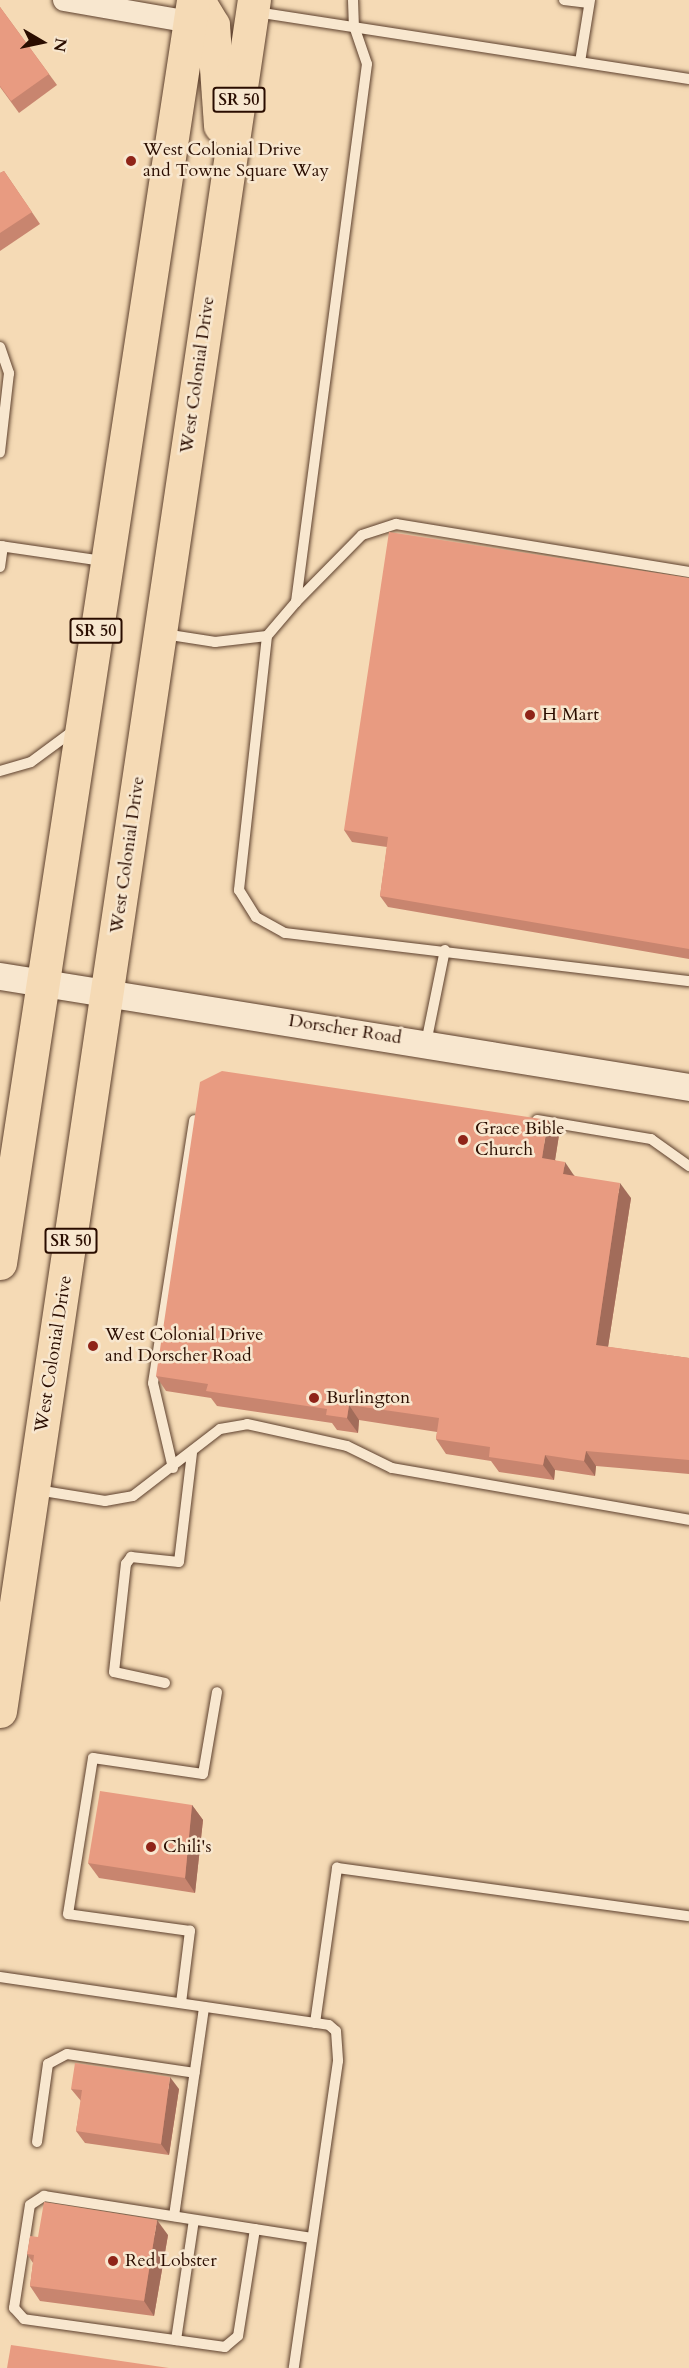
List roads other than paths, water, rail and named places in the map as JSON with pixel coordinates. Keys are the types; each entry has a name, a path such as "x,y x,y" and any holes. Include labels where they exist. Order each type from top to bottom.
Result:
{"highway":[{"name":"West Colonial Drive","path":"0,1711 108,992 250,4"},
{"path":"194,7 213,25 217,47 223,200"},
{"name":"SR 50","path":"0,1263 194,7"}],"street":[{"path":"64,0 194,7"},
{"name":"Dorscher Road","path":"0,976 689,1087"}],"lane":[{"path":"296,602 367,64 354,26 353,0"},
{"path":"564,0 589,2 580,62"},
{"path":"250,4 354,26 689,79"},
{"path":"0,347 9,373 0,452"},
{"path":"689,572 396,524 362,535 296,602 267,636 239,890 256,917 285,933 445,950 689,981"},
{"path":"0,567 1,546 107,561"},
{"path":"160,634 215,642 267,636"},
{"path":"0,771 31,762 82,723"},
{"path":"426,1044 445,950"},
{"path":"173,1468 153,1383 195,1112"},
{"path":"525,1119 651,1138 689,1166"},
{"path":"33,1490 105,1501 133,1496 173,1468 220,1430 253,1425 347,1446 392,1468 689,1520"},
{"path":"165,1683 121,1677 114,1672 126,1564 131,1557 179,1562 192,1453"},
{"path":"181,2003 190,1931 68,1914 93,1758 203,1774 217,1692"},
{"path":"315,2023 337,1868 689,1916"},
{"path":"0,1977 315,2023 336,2031 338,2061 294,2368"},
{"path":"174,2216 204,2007"},
{"path":"37,2142 48,2064 67,2054 195,2073"},
{"path":"255,2229 238,2336 225,2347 24,2319 15,2308 30,2205 44,2196 194,2220 255,2229 312,2238"},
{"path":"176,2340 194,2220"}],"place":[{"name":"West Colonial Drive and Towne Square Way","path":"131,161"},
{"name":"H Mart","path":"530,715"},
{"name":"Grace Bible Church","path":"463,1140"},
{"name":"West Colonial Drive and Dorscher Road","path":"93,1346"},
{"name":"Burlington","path":"314,1398"},
{"name":"Chili's","path":"151,1847"},
{"name":"Red Lobster","path":"113,2261"}]}
